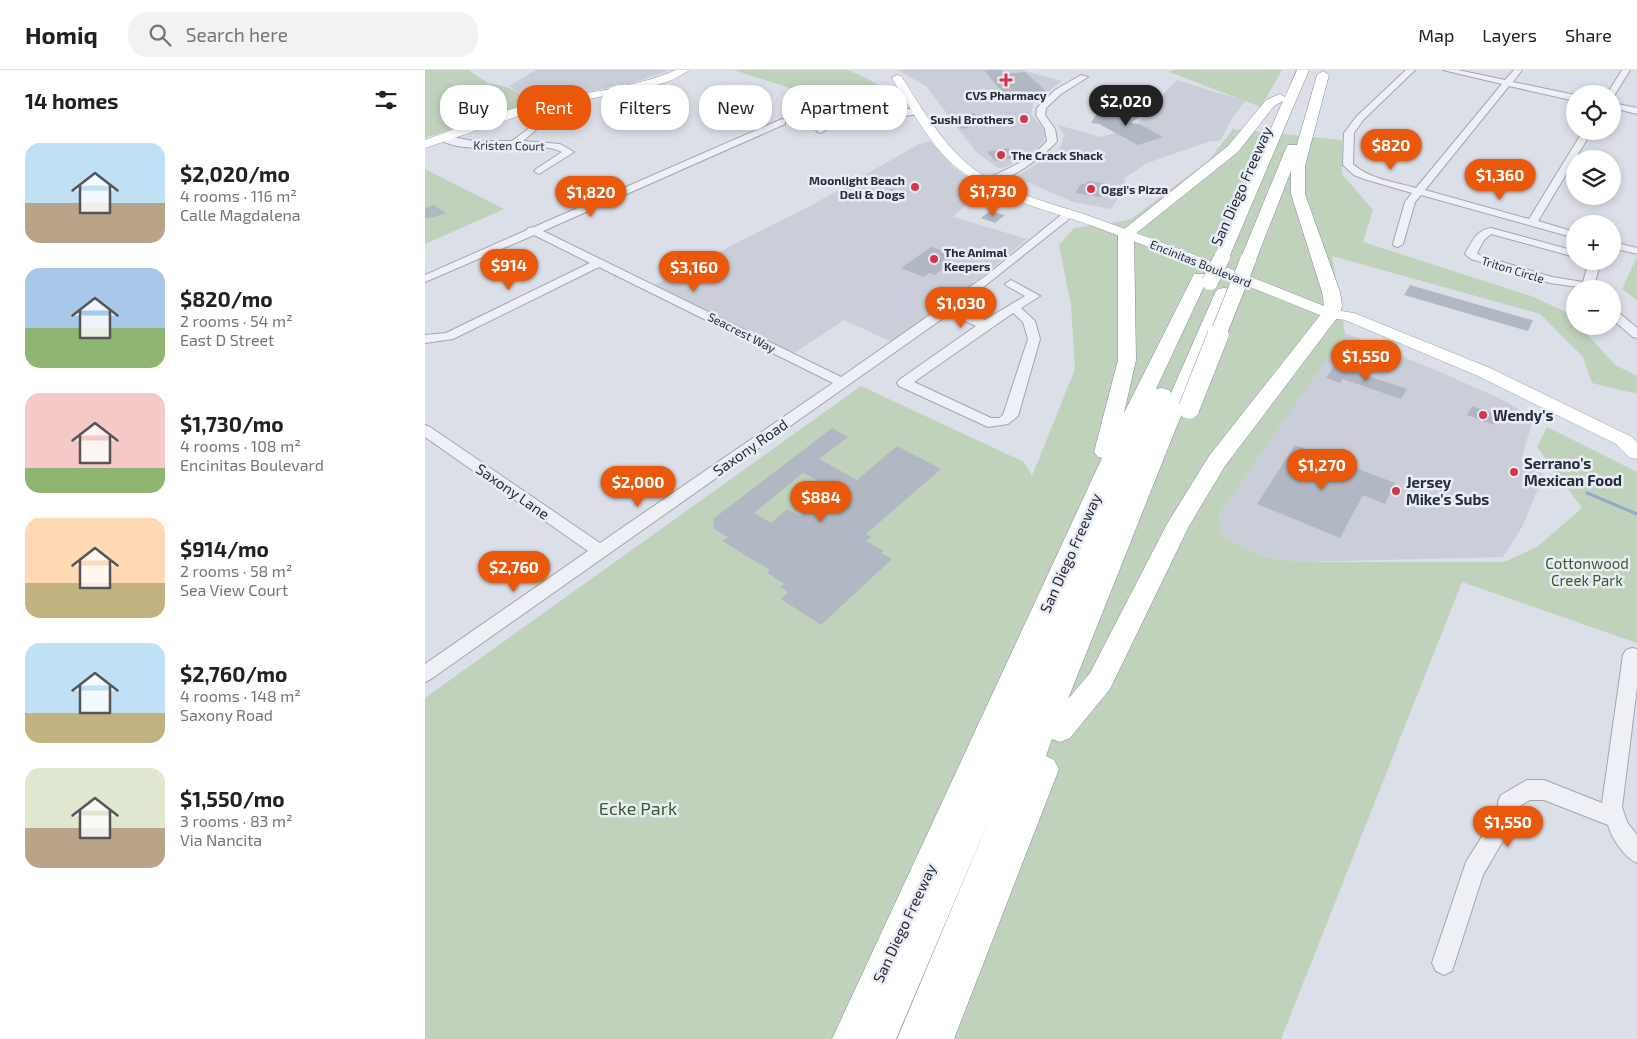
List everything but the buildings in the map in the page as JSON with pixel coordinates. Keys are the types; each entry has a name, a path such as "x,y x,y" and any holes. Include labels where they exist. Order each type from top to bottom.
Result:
{"highway":[{"name":"San Diego Freeway","path":"1216,255 1281,98 1295,70"},
{"path":"915,1039 1166,428 1211,284 1216,255 1303,70"},
{"path":"936,1039 1189,408 1244,259 1322,72"},
{"path":"1060,729 1099,681 1178,524 1217,461 1331,314 1333,305 1331,292 1298,194 1298,166 1322,72"},
{"path":"1095,497 1127,360 1126,234 1233,149 1270,103 1281,98"},
{"path":"878,1039 1211,284 1244,259"},
{"name":"San Diego Freeway","path":"851,1039 1095,497 1211,284"}],"main road":[{"path":"659,79 675,70"},
{"path":"636,85 669,77 685,70"},
{"name":"Encinitas Boulevard","path":"918,89 908,82 893,76 952,157 968,170 994,179 1030,201 1048,208 1070,213 1126,234 1331,314 1344,324 1497,389 1618,452 1637,453"},
{"path":"425,144 537,106 601,93"},
{"name":"Encinitas Boulevard","path":"978,163 994,179"}],"street":[{"path":"1411,70 1360,118 1349,133 1348,165 1357,173 1418,192 1566,232"},
{"path":"1447,70 1566,96"},
{"path":"1398,244 1410,202 1518,70"},
{"path":"1617,85 1626,70"},
{"path":"994,179 1038,155 1048,146 1052,141 1050,130 1039,111 1041,106 1064,88 1084,77"},
{"path":"1621,108 1637,111"},
{"path":"907,112 919,111"},
{"path":"425,279 532,230 782,122"},
{"path":"513,145 530,130"},
{"name":"Kristen Court","path":"443,138 465,144 539,145 563,148 569,152 539,171"},
{"path":"1532,223 1583,140"},
{"name":"Saxony Road","path":"425,674 948,309 1070,213"},
{"name":"Seacrest Way","path":"532,230 843,383"},
{"name":"Triton Circle","path":"1566,251 1491,230 1485,231 1482,234 1471,254 1475,257 1566,283"},
{"path":"1621,248 1637,251"},
{"path":"426,339 449,336 598,262"},
{"path":"1011,284 1034,296 1013,307 985,324 904,383 988,422 1006,420 1011,416 1034,339 1029,321 1013,307"},
{"path":"948,309 985,324"},
{"path":"1621,321 1637,334"},
{"name":"Saxony Lane","path":"425,430 601,552"},
{"path":"1631,655 1612,807 1619,828 1637,852"},
{"path":"1443,963 1474,870 1508,813 1507,802 1527,790 1544,790 1615,818"}],"shaded area":[{"path":"536,70 671,70 632,83 601,85 601,89 591,91 591,85 517,85 517,92 509,86"},
{"path":"897,70 1021,70 1062,81 1033,103 1031,114 1045,131 1044,141 1035,150 1006,167 998,168 976,152 926,86"},
{"path":"1177,80 1245,101 1231,120 1220,141 1211,141 1147,163 1123,179 1127,185 1111,209 1073,202 1016,177 1057,151 1061,146 1064,134 1057,125 1101,137 1136,127 1146,112"},
{"path":"931,141 954,168 983,187 953,217 1027,239 978,280 973,281 973,284 892,342 844,320 794,353 652,286 812,205 919,144"},
{"path":"1345,333 1501,399 1529,415 1532,422 1521,461 1544,475 1522,527 1503,557 1300,562 1265,557 1221,535 1219,514"}],"green space":[{"path":"425,70 468,70 488,83 497,85 440,85 440,130 450,130 425,138"},
{"path":"734,70 848,70 878,85 782,85"},
{"path":"1173,70 1282,70 1261,107 1169,72"},
{"path":"507,87 517,93 517,108 507,111"},
{"path":"1233,129 1342,140 1342,174 1373,210 1363,242 1531,296 1566,312 1566,335 1588,335 1615,365 1637,376 1637,394 1592,383 1583,357 1540,314 1332,256 1345,333 1219,514 1221,535 1265,557 1300,562 1504,562 1537,547 1582,508 1537,447 1547,427 1637,472 1637,643 1462,582 1281,1039 425,1039 425,698 861,386 1024,462 1032,476 1075,369 1071,305 1059,245 1074,228 1130,220 1210,159"},
{"path":"425,169 504,209 425,244"},
{"path":"1637,257 1637,300 1622,289"}],"waterway":[{"path":"1587,493 1637,514"}],"place":[{"name":"CVS Pharmacy","path":"1006,80"},
{"name":"Sushi Brothers","path":"1024,119"},
{"name":"The Crack Shack","path":"1001,155"},
{"name":"Moonlight Beach Deli & Dogs","path":"915,187"},
{"name":"Oggi's Pizza","path":"1091,189"},
{"name":"The Animal Keepers","path":"934,259"},
{"name":"Wendy's","path":"1483,415"},
{"name":"Serrano's Mexican Food","path":"1514,472"},
{"name":"Jersey Mike's Subs","path":"1396,491"}],"park label":[{"name":"Cottonwood Creek Park","path":"1587,572"},
{"name":"Ecke Park","path":"638,808"}]}
